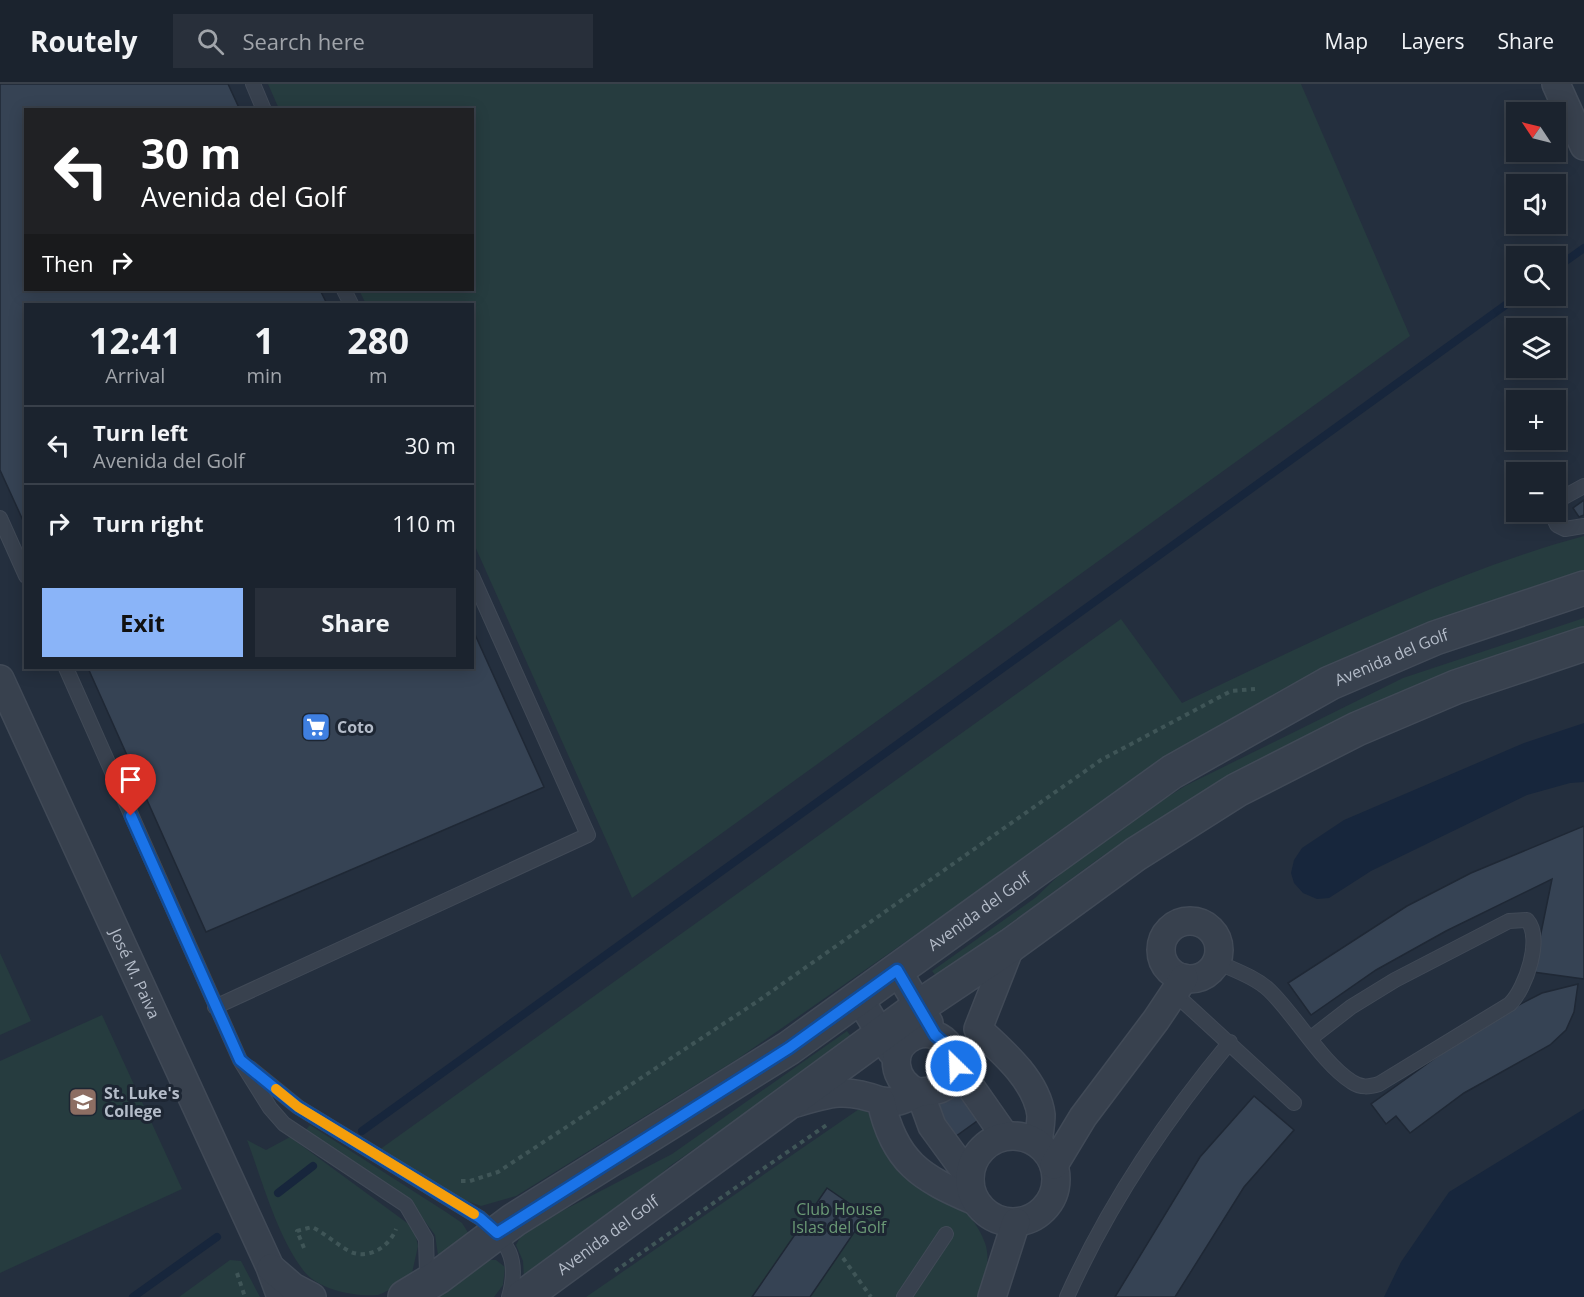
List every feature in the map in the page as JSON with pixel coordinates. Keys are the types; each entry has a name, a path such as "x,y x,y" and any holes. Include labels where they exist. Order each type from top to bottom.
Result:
{"street":[{"path":"1556,84 1584,146"},
{"name":"Avenida del Golf","path":"410,1294 438,1277 497,1233 789,1048 1172,772 1330,683 1435,638 1584,588"},
{"name":"Avenida del Golf","path":"523,1297 784,1107 889,1046 920,1006 1011,945 1136,854 1236,790 1357,729 1445,691 1584,644"},
{"name":"José M. Paiva","path":"0,679 270,1267 281,1297"},
{"path":"1053,1165 1083,1117 1156,1020 1178,985 1203,976 1217,962 1219,943 1209,927 1191,920 1173,926 1162,941 1162,960 1175,975 1178,985"},
{"path":"784,1107 831,1092 850,1092 881,1101 898,1103 919,1093 930,1093 948,1084 956,1064 965,1054 978,1029 1011,945"},
{"path":"897,970 935,1035"},
{"path":"859,998 889,1046 903,1084 919,1093 932,1126 973,1189 993,1217 1016,1221 1040,1212 1048,1202 1056,1178 1047,1153 1038,1143 1027,1138 1005,1136 993,1140 976,1156 973,1189"},
{"path":"978,1029 1009,1059 1035,1094 1041,1116 1038,1143"},
{"path":"889,1046 903,1043 918,1034 935,1035 948,1043 956,1064 1005,1136"},
{"path":"881,1101 886,1126 896,1148 917,1172 940,1186 973,1189"},
{"path":"992,1297 1016,1221"},
{"name":"José M. Paiva","path":"270,1267 293,1287 312,1297"}],"lane":[{"path":"253,84 263,108"},
{"path":"1566,496 1584,486"},
{"path":"0,518 24,572"},
{"path":"1556,522 1565,530 1584,526"},
{"path":"215,1007 588,835 474,580"},
{"path":"66,669 215,1007 240,1060 270,1108 284,1124 406,1205 426,1239 427,1272 410,1294"},
{"path":"1217,962 1260,983 1311,1038 1353,1083 1367,1087 1379,1084 1510,1004 1523,987 1535,938 1533,927 1527,920 1509,921 1395,981 1351,1007 1311,1038"},
{"path":"1178,985 1230,1042 1294,1103"},
{"path":"1066,1297 1118,1200 1158,1137 1200,1077 1230,1042"},
{"path":"240,1060 298,1107 480,1218 504,1239 513,1266 514,1281 509,1297"},
{"path":"904,1297 946,1234"}],"path":[{"path":"434,1190 438,1185 453,1180 471,1181 498,1172 755,1003 1101,760 1232,691 1264,689"},
{"path":"606,1277 830,1123"},
{"path":"304,1248 297,1231 312,1227 351,1252 374,1252 391,1241 398,1224 412,1214"},
{"path":"843,1258 871,1297"},
{"path":"237,1273 244,1297"}],"green space":[{"path":"268,84 1301,84 1410,336 632,898 474,544 474,303 366,303 360,291 474,291 474,108 279,108"},
{"path":"1584,536 1584,579 1160,764 739,1058 516,1196 481,1206 461,1199 379,1150 1121,619 1182,703 1430,589 1533,551"},
{"path":"1584,618 1584,633 1313,735 1194,797 1101,857 937,977 932,971 1035,898 1091,845 1185,786 1403,678"},
{"path":"0,953 31,1021 0,1035"},
{"name":"St. Luke's College","path":"102,1015 182,1189 0,1273 0,1061"},
{"path":"847,1031 852,1038 670,1166 636,1196 524,1279 523,1261 516,1245 521,1236 562,1211 672,1154"},
{"name":"Club House Islas del Golf","path":"862,1107 949,1192 978,1228 987,1250 985,1277 979,1297 586,1297"},
{"path":"310,1125 446,1212 462,1223 469,1234 444,1255 438,1255 435,1235 415,1208 303,1133"},
{"path":"290,1137 414,1228 418,1246 412,1273 387,1291 378,1295 369,1295 337,1291 318,1283 303,1270 285,1241 247,1140 266,1150"},
{"path":"230,1260 241,1261 260,1297 179,1297"},
{"path":"484,1260 496,1260 505,1267 503,1285 494,1297 434,1297"}],"water":[{"path":"1584,723 1584,782 1570,783 1527,795 1371,871 1329,898 1317,899 1303,893 1294,883 1291,873 1294,860 1302,848 1344,820 1524,743"},
{"path":"1584,1109 1584,1297 1384,1297 1401,1262 1449,1192"}],"building":[{"path":"0,84 228,84 239,108 24,108 24,291 320,291 326,303 24,303 24,523 0,470"},
{"path":"1584,500 1584,515 1579,517 1573,508"},
{"name":"Coto","path":"474,632 544,787 206,932 88,669 474,669"},
{"path":"1584,826 1584,979 1533,972 1552,879 1446,931 1376,970 1311,1015 1288,983 1407,906 1471,873"},
{"path":"1578,984 1574,1012 1566,1030 1550,1045 1464,1093 1410,1133 1396,1116 1386,1124 1371,1104 1452,1046 1509,1010 1542,993"},
{"path":"960,1081 984,1116 952,1139 928,1104"},
{"path":"1254,1096 1294,1130 1244,1187 1175,1297 1115,1297 1200,1157"},
{"path":"827,1188 866,1215 810,1297 752,1297"}],"waterway":[{"path":"1566,261 1584,248"},
{"path":"362,1131 1506,305"},
{"path":"278,1193 313,1166"},
{"path":"133,1297 217,1237"}],"slow traffic":[{"path":"276,1089 298,1107 474,1214"}],"place":[{"name":"Coto","path":"316,727"},
{"name":"St. Luke's College","path":"83,1102"}],"route":[{"path":"131,816 240,1060 298,1107 480,1218 497,1233 514,1220 789,1048 897,970 935,1035 948,1043 955,1056 956,1066"}]}
